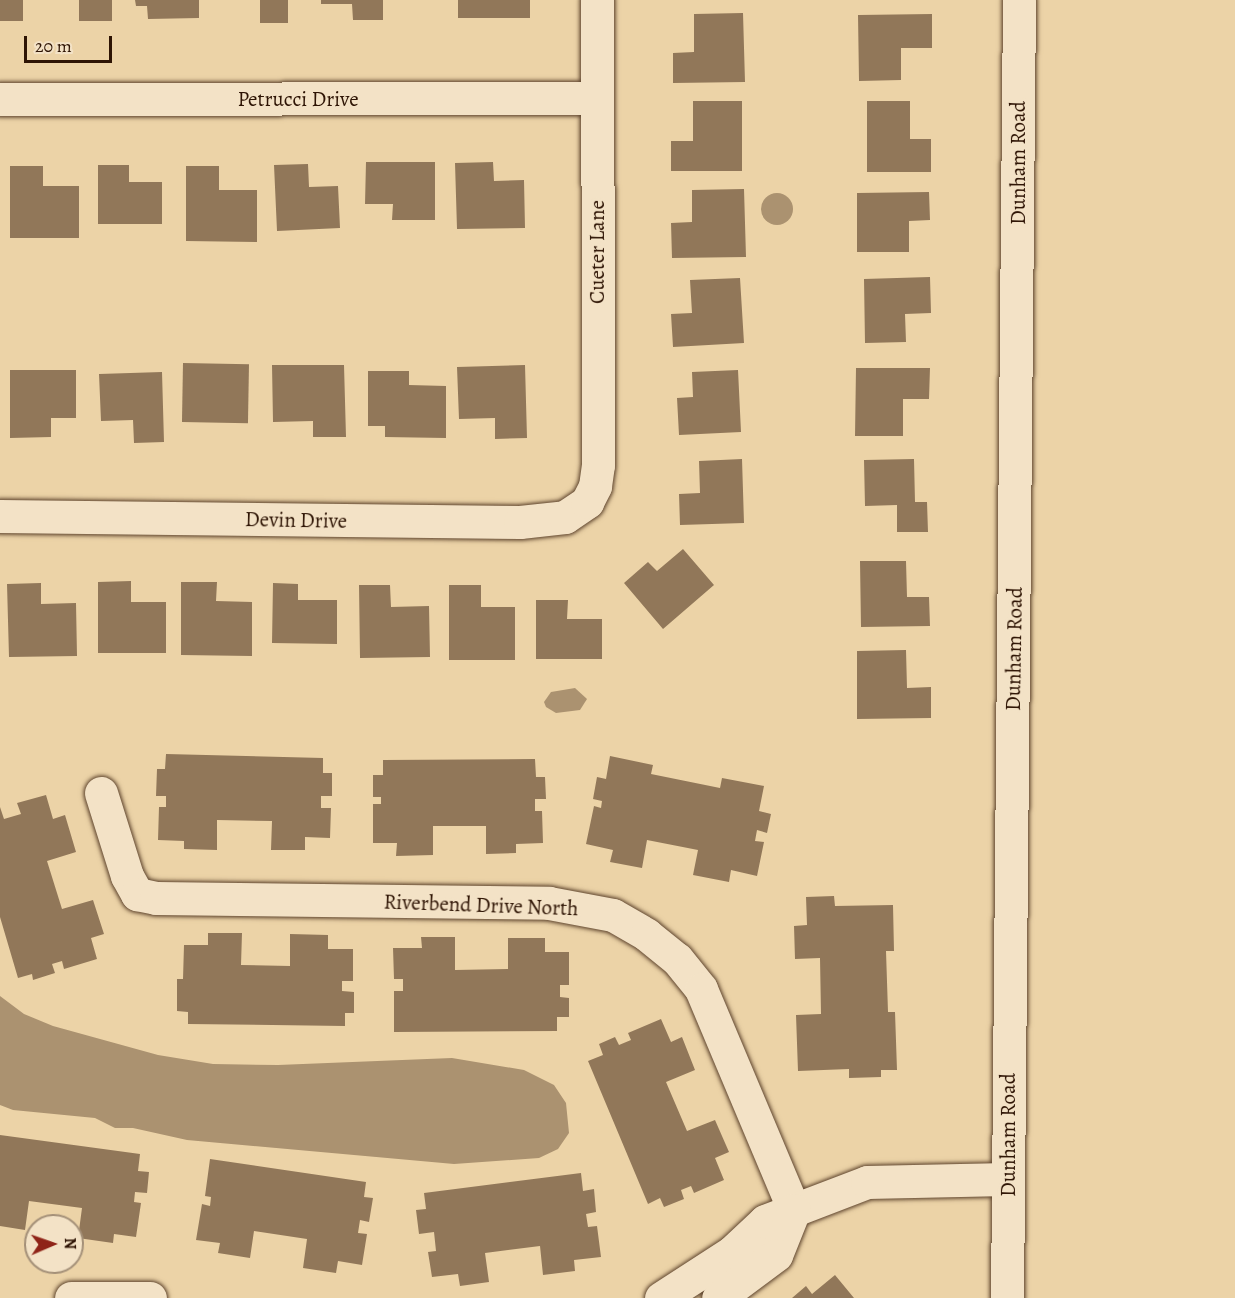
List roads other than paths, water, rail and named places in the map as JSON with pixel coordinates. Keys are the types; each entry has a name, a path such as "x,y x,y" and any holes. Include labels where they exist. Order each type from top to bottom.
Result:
{"street":[{"name":"Cueter Lane","path":"587,502 595,486 598,465 597,0"},
{"name":"Dunham Road","path":"1007,1298 1019,0"},
{"name":"Petrucci Drive","path":"0,99 596,98"},
{"name":"Devin Drive","path":"0,516 520,522 565,517 587,502"},
{"name":"Riverbend Drive North","path":"101,793 127,876 137,894 156,898 549,903 614,915 647,935 677,959 701,989 794,1210"},
{"path":"661,1298 732,1252 765,1221 867,1182 1007,1179"},
{"path":"718,1298 776,1255 794,1210"},
{"path":"71,1298 150,1298"}]}
